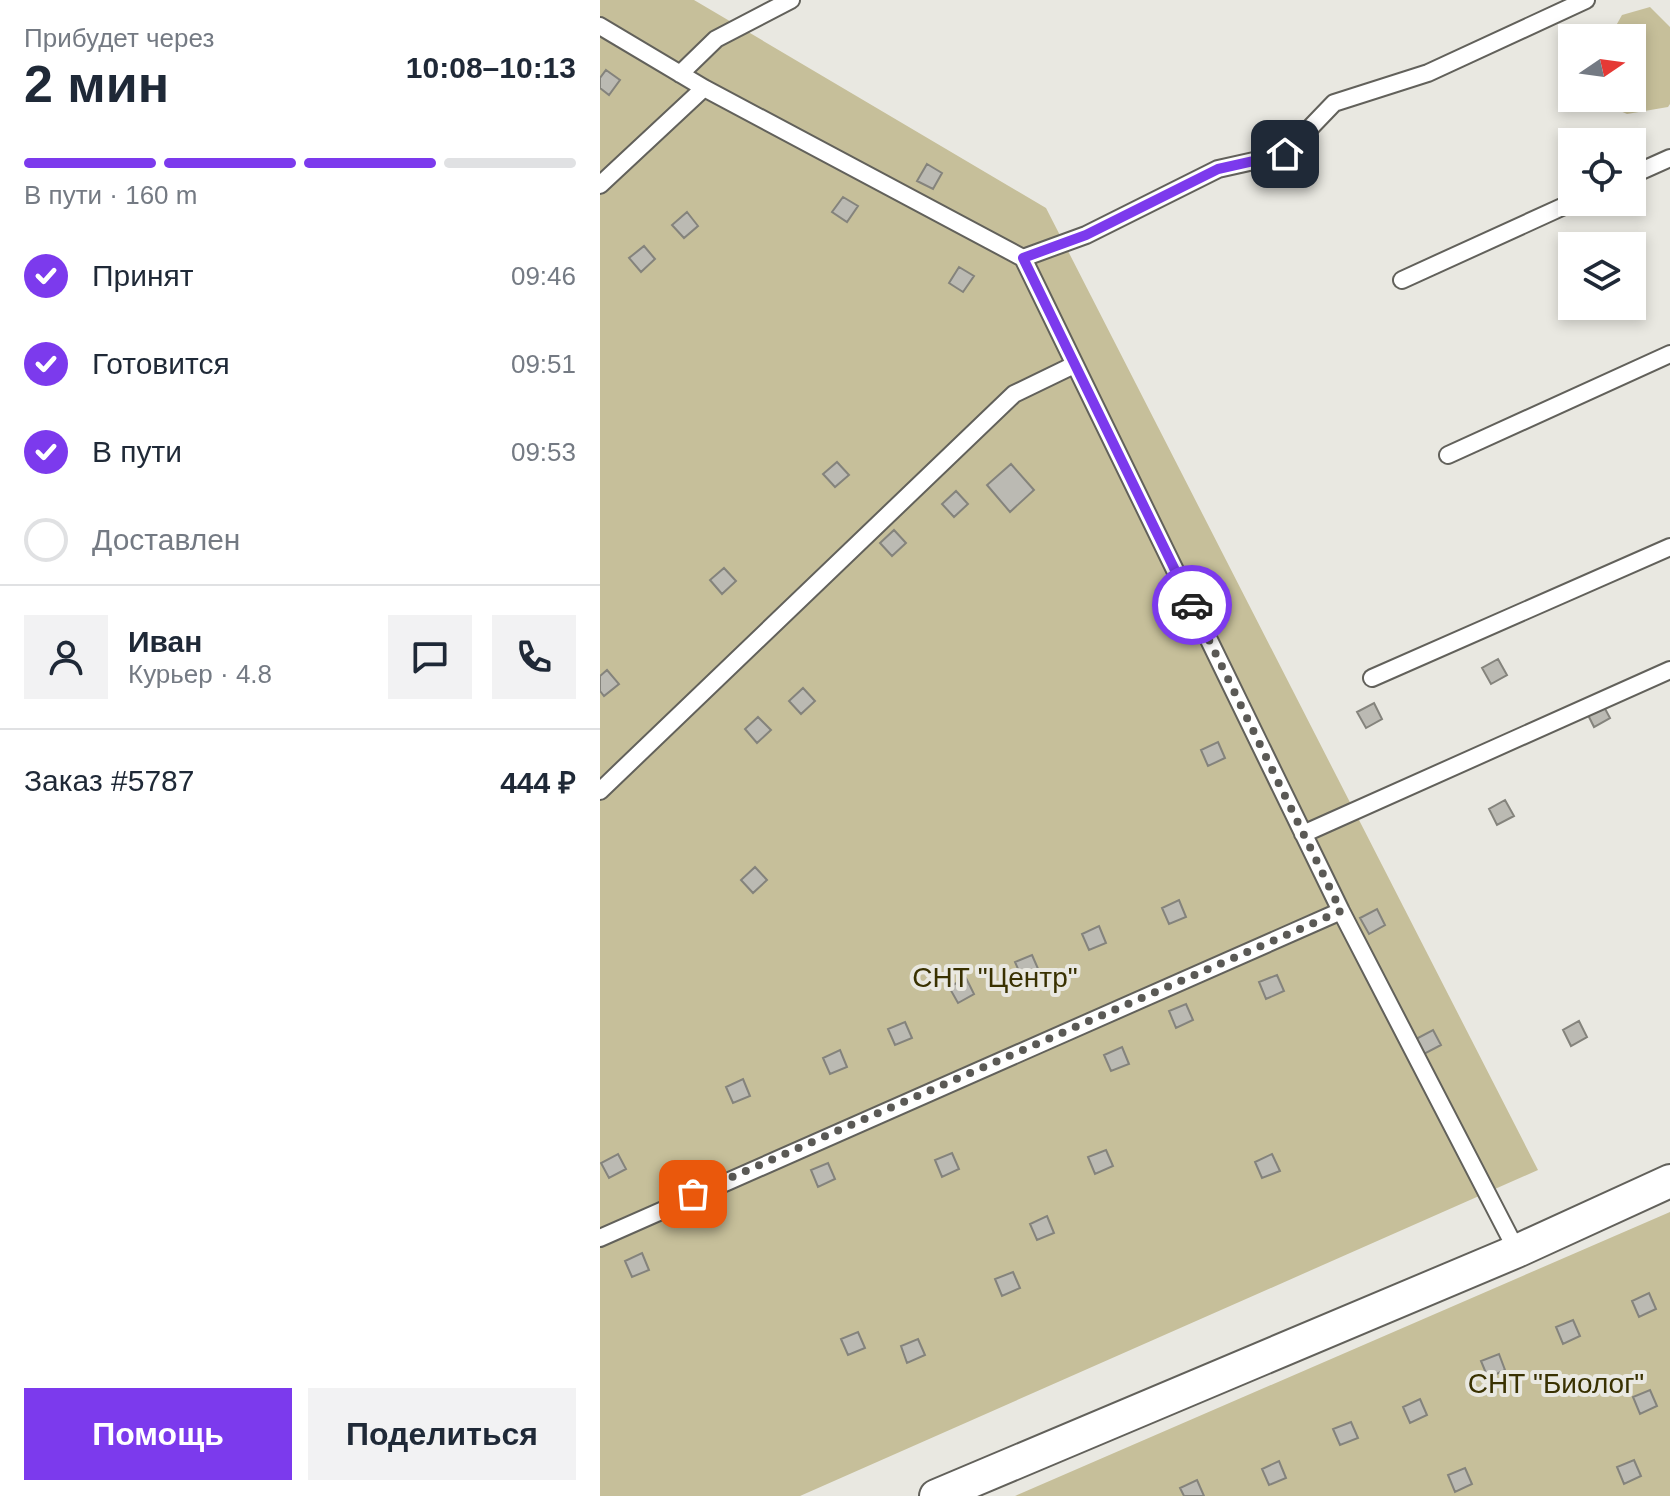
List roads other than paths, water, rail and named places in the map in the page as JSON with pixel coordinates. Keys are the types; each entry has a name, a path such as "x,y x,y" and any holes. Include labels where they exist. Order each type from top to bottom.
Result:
{"street":[{"path":"936,1496 1517,1251 1670,1181"}],"lane":[{"path":"680,74 716,39 791,0"},
{"path":"1023,258 1086,235 1218,169 1285,154 1334,103 1428,73 1586,0"},
{"path":"600,26 704,88 1023,258 1341,911 1517,1251"},
{"path":"600,185 704,88"},
{"path":"1646,169 1670,158"},
{"path":"1402,280 1558,209"},
{"path":"1448,455 1670,354"},
{"path":"600,791 1014,394 1074,365"},
{"path":"1372,678 1670,547"},
{"path":"1303,834 1670,670"},
{"path":"600,1238 1341,911"}],"park label":[{"name":"СНТ \"Центр\"","path":"995,977"},
{"name":"СНТ \"Биолог\"","path":"1556,1383"}]}
